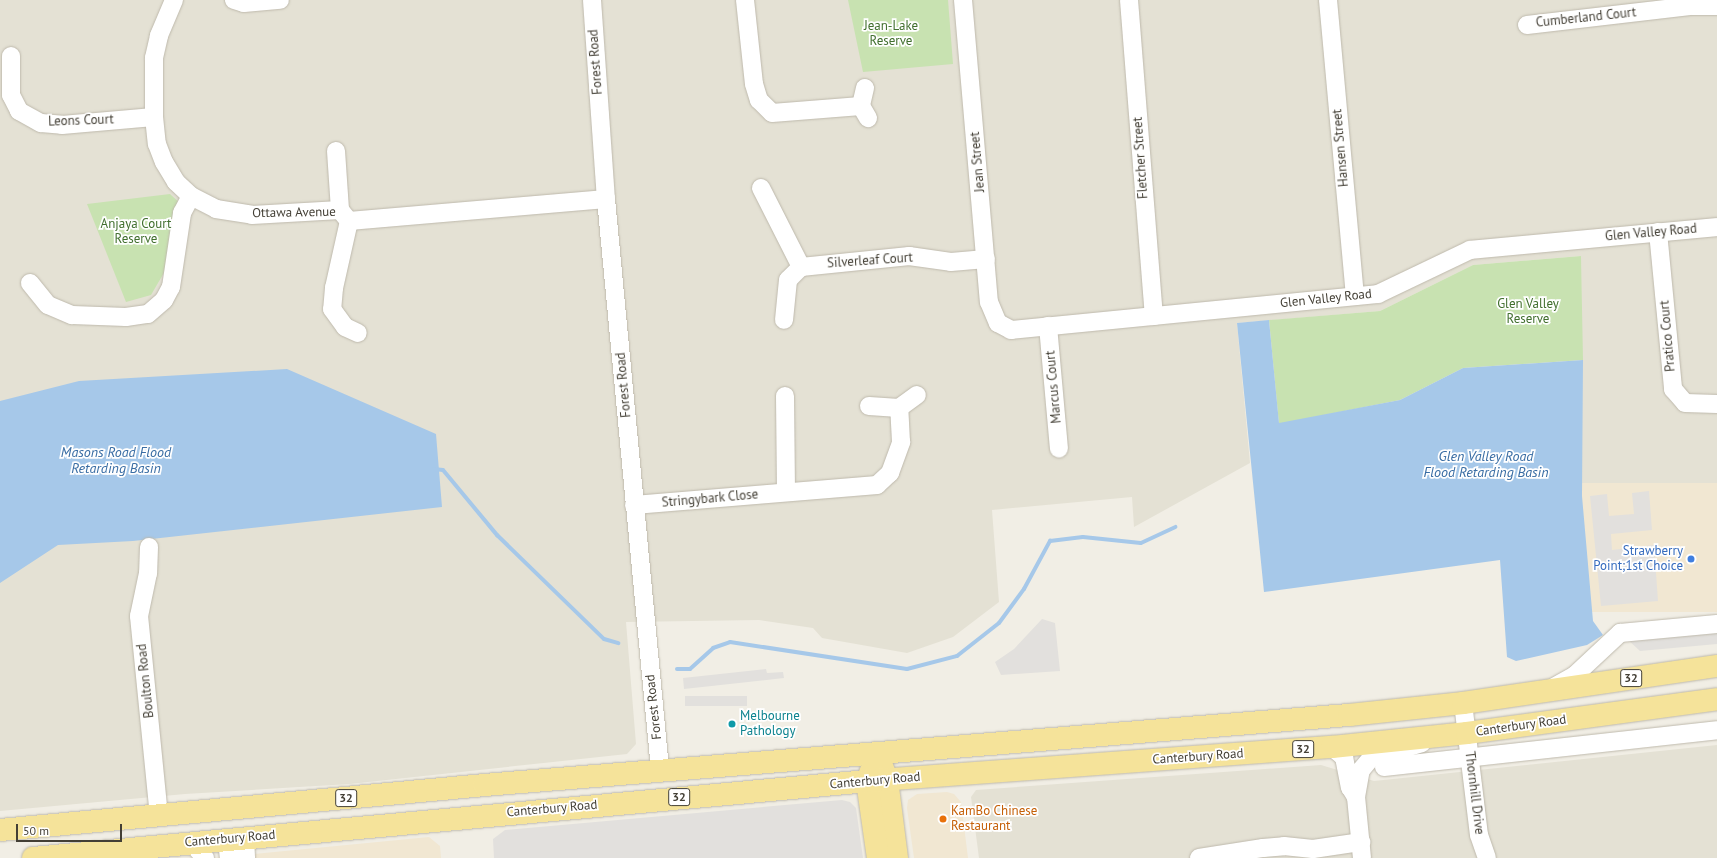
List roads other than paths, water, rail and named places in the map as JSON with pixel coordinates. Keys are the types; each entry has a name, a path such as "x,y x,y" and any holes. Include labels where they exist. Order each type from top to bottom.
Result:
{"main road":[{"name":"32","path":"0,830 877,751 1150,732 1463,703 1717,666"},
{"name":"Canterbury Road","path":"33,858 237,848 877,780 1332,747 1467,733 1717,698"},
{"path":"877,751 878,858"},
{"path":"877,780 897,858"},
{"path":"233,809 237,848"}],"street":[{"name":"Ottawa Avenue","path":"174,0 160,36 154,58 154,117 157,144 164,162 176,182 191,196 216,209 252,215 344,216 606,199"},
{"path":"234,0 244,3 280,0"},
{"name":"Forest Road","path":"592,0 606,199 660,770"},
{"path":"745,0 754,84 759,100 772,113 865,104"},
{"name":"Jean Street","path":"964,0 989,302 998,323"},
{"name":"Fletcher Street","path":"1129,0 1154,316"},
{"name":"Hansen Street","path":"1328,0 1354,296"},
{"name":"Cumberland Court","path":"1527,25 1692,6 1717,6"},
{"name":"Leons Court","path":"11,56 12,95 19,111 41,123 62,125 154,117"},
{"path":"336,152 344,216 332,309 345,328 358,332"},
{"path":"761,188 801,267 788,280 784,320"},
{"path":"30,283 48,305 72,315 126,317 148,314 164,300 170,288 182,213 191,196"},
{"name":"Glen Valley Road","path":"998,323 1011,330 1378,294 1470,250 1717,227"},
{"name":"Pratico Court","path":"1658,232 1673,389 1685,402 1717,404"},
{"name":"Silverleaf Court","path":"801,267 909,256 952,262 986,259"},
{"name":"Marcus Court","path":"1048,326 1059,449"},
{"path":"785,396 786,492"},
{"path":"868,406 899,408 917,396"},
{"name":"Stringybark Close","path":"634,506 877,485 890,473 901,442 899,408"},
{"name":"Boulton Road","path":"149,548 148,573 139,616 159,816"},
{"path":"1546,691 1575,675 1620,633 1717,624"},
{"name":"Thornhill Drive","path":"1463,703 1479,836 1487,858"},
{"name":"Canterbury Road","path":"1384,767 1717,730"},
{"path":"1199,858 1284,846 1313,849 1361,850 1356,797 1361,770 1372,758 1443,736"},
{"path":"1332,747 1344,757 1350,788 1356,797"}],"water":[{"name":"Glen Valley Road Flood Retarding Basin","path":"1269,320 1279,423 1400,400 1463,368 1583,360 1582,496 1593,621 1603,635 1587,645 1516,661 1507,657 1500,560 1264,592 1237,323"},
{"name":"Masons Road Flood Retarding Basin","path":"287,369 436,434 442,507 133,541 58,545 0,583 0,401 79,381"}],"waterway":[{"path":"434,469 443,470 497,535 604,639 618,643"},
{"path":"677,669 690,669 713,648 730,642 907,669 957,656 999,623 1024,589 1050,541 1083,537 1141,543 1176,527"}],"place":[{"name":"Strawberry Point;1st Choice","path":"1691,559"},
{"name":"Melbourne Pathology","path":"732,724"},
{"name":"KamBo Chinese Restaurant","path":"943,819"}],"park label":[{"name":"Jean-Lake Reserve","path":"891,34"},
{"name":"Anjaya Court Reserve","path":"136,232"},
{"name":"Glen Valley Reserve","path":"1528,312"}]}
